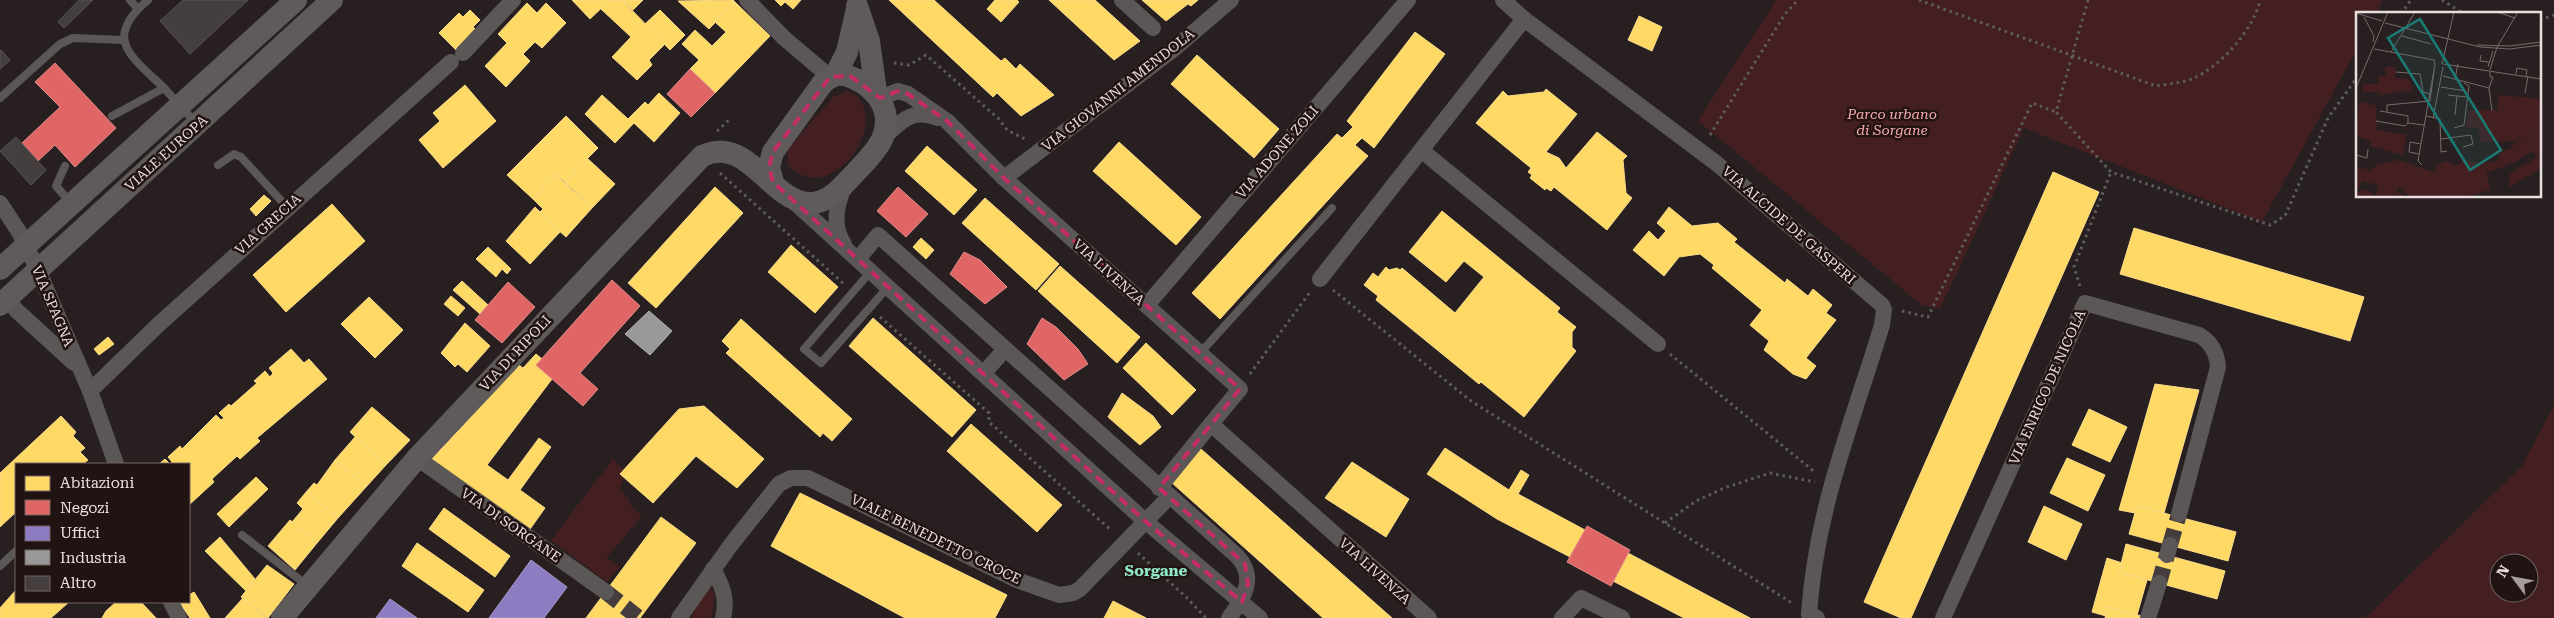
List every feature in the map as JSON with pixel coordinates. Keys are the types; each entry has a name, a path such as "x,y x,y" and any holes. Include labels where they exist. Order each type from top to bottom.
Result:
{"street":[{"name":"VIALE EUROPA","path":"0,269 296,0"},
{"name":"VIALE EUROPA","path":"4,301 332,0"},
{"name":"VIA GRECIA","path":"90,391 158,325 287,207 457,58 513,0"},
{"path":"747,0 784,38 832,76 861,81 878,95"},
{"path":"1122,0 1153,28"},
{"name":"VIA GIOVANNI AMENDOLA","path":"1004,178 1174,49 1231,0"},
{"name":"VIA ADONE ZOLI","path":"1147,305 1408,0"},
{"name":"VIA ALCIDE DE GASPERI","path":"1503,0 1524,19 1700,151 1882,305"},
{"path":"857,3 849,46 832,76 822,84 773,152 769,167 773,182 1145,521 1260,618"},
{"path":"790,198 808,203 818,203 834,195 882,139 884,111 878,95 869,41 857,3"},
{"path":"1320,279 1524,19"},
{"name":"VIA LIVENZA","path":"878,95 898,91 908,94 946,121 1004,178 1240,389"},
{"name":"VIA LIVENZA","path":"882,139 914,114 921,113 946,121"},
{"path":"1421,150 1658,344"},
{"name":"VIA DI RIPOLI","path":"282,618 416,458 702,156 720,151 735,155 745,160 773,182"},
{"path":"845,184 836,210 836,221 841,239 854,255"},
{"name":"VIA SPAGNA","path":"0,203 26,245 38,270 90,391 114,463"},
{"path":"854,255 878,235 1244,564 1248,584 1242,602 1229,618"},
{"name":"VIA SPAGNA","path":"4,301 79,368"},
{"name":"VIA ENRICO DE NICOLA","path":"1943,618 2085,303 2199,335 2208,340 2215,351 2218,367 2179,514"},
{"path":"1813,616 1812,575 1818,537 1832,479 1882,325 1884,310 1882,305"},
{"path":"984,373 1005,349"},
{"path":"1164,492 1211,424 1240,389"},
{"name":"VIA LIVENZA","path":"1211,424 1429,618"},
{"name":"VIA DI SORGANE","path":"416,458 606,592"},
{"name":"VIALE BENEDETTO CROCE","path":"680,617 730,546 779,484 786,479 808,478 839,491 1017,580 1059,595 1073,593 1080,588 1145,521 1164,492"},
{"name":"VIALE BENEDETTO CROCE","path":"721,584 730,546"},
{"name":"VIALE BENEDETTO CROCE","path":"713,569 721,584 725,599 723,618"},
{"path":"2148,618 2159,584"},
{"path":"1562,618 1581,598 1622,618"},
{"path":"171,603 179,618"}],"lane":[{"path":"130,0 138,9"},
{"path":"148,0 138,9 127,26 123,40 131,56 181,105 198,125"},
{"path":"0,98 60,44 73,38 123,40"},
{"path":"112,116 164,88"},
{"path":"218,165 234,154 241,157 287,207"},
{"path":"65,166 56,186 72,205"},
{"path":"1200,353 1332,208"},
{"path":"872,271 804,349 821,363 889,286"},
{"path":"242,535 308,587"},
{"path":"0,566 15,552"}],"path":[{"path":"1700,151 1785,14 1798,0"},
{"path":"1919,0 2071,57 2156,86 2194,78 2234,49 2258,10 2260,0"},
{"path":"2056,112 2088,0"},
{"path":"2402,12 2410,0"},
{"path":"2442,0 2461,12"},
{"path":"2542,19 2554,15"},
{"path":"872,60 910,65 926,55 999,119 1007,130 1044,148"},
{"path":"1882,305 1928,317 2032,103 2056,112 2111,172 2270,225 2285,216 2328,118 2356,79"},
{"path":"714,136 729,120"},
{"path":"2085,303 2074,267 2111,172"},
{"path":"720,174 853,292"},
{"path":"1240,389 1320,279 1471,401 1813,616"},
{"path":"870,308 989,413 990,422 1186,597 1206,618"},
{"path":"1658,344 1832,479"},
{"path":"1664,523 1696,501 1724,488 1770,473 1832,479"}],"highlighted area":[{"path":"850,76 880,98 898,91 908,94 947,121 1004,178 1240,389 1159,488 1245,564 1248,584 1242,602 1145,521 773,182 769,167 773,152 830,77"}],"green space":[{"name":"Parco urbano di Sorgane","path":"1776,0 2383,0 2377,12 2356,12 2356,51 2262,222 2024,128 1940,309 1922,305 1698,121"},
{"path":"848,91 861,102 866,118 862,136 853,154 840,168 823,176 806,176 788,165 788,151 791,146 833,97"},
{"path":"2554,405 2554,618 2365,618 2522,466"},
{"path":"613,459 626,473 619,489 630,500 629,504 642,516 606,558 620,567 607,582 551,540"},
{"path":"709,588 714,591 713,611 710,618 693,618 692,612"}],"building: Abitazioni":[{"path":"572,0 610,0 590,19"},
{"path":"610,0 622,0 665,44 649,60 652,65 637,80 612,57 631,37 601,9"},
{"path":"622,0 643,0 633,10"},
{"path":"733,0 735,2 709,29 678,1"},
{"path":"775,0 801,0 793,9 785,2 781,6"},
{"path":"889,0 934,0 1001,61 1005,58 1016,69 1020,64 1054,95 1021,116 997,93 993,97"},
{"path":"995,0 1017,0 1019,2 1001,22 987,9"},
{"path":"1049,0 1095,0 1140,41 1114,60"},
{"path":"1142,0 1198,0 1191,6 1188,4 1166,21"},
{"path":"735,2 770,36 715,93 690,69 699,60 682,44 695,30 712,46 726,32 715,22"},
{"path":"527,3 537,13 546,3 566,23 542,48 535,42 523,54 530,61 506,87 485,66 507,43 498,34"},
{"path":"470,10 480,20 473,27 476,30 456,50 439,33 459,13 463,17"},
{"path":"660,10 685,35 670,50 645,24"},
{"path":"1639,16 1662,27 1652,51 1628,40"},
{"path":"1415,32 1445,54 1374,148 1362,138 1355,145 1368,156 1220,319 1192,293 1337,134 1342,138 1353,127 1347,121"},
{"path":"1197,55 1279,129 1254,158 1171,84"},
{"path":"465,85 496,121 443,168 419,140 440,121 433,113"},
{"path":"1546,89 1577,114 1546,152 1559,158 1566,168 1597,132 1627,156 1623,160 1626,193 1632,198 1607,230 1554,187 1551,191 1546,188 1545,190 1530,178 1532,175 1528,172 1531,168 1476,123 1503,91 1508,96 1544,92"},
{"path":"659,93 680,113 654,142 634,123 615,143 585,114 602,95 628,119 645,102 648,105"},
{"path":"566,116 598,148 575,171 543,139"},
{"path":"543,139 575,171 565,182 555,174 533,199 507,175"},
{"path":"1119,142 1201,217 1176,245 1093,171"},
{"path":"927,146 977,190 954,215 905,171"},
{"path":"587,158 615,184 592,208 565,182"},
{"path":"2053,172 2099,192 1911,618 1901,618 1864,602"},
{"path":"555,174 592,208 566,237 539,213 543,209 533,199"},
{"path":"715,187 743,213 656,308 628,283"},
{"path":"264,195 271,201 256,216 250,209"},
{"path":"985,198 1059,264 1036,290 962,223"},
{"path":"332,204 365,241 286,312 253,275"},
{"path":"535,207 560,232 530,264 506,241"},
{"path":"1669,207 1692,226 1718,223 1737,239 1734,242 1785,283 1787,279 1808,296 1813,289 1832,305 1826,313 1836,320 1806,358 1816,366 1806,379 1793,374 1764,350 1769,341 1750,325 1762,310 1712,268 1714,265 1700,254 1679,257 1664,276 1633,250 1649,231 1658,240 1666,231 1657,223"},
{"path":"1442,211 1560,308 1557,312 1576,327 1572,332 1572,347 1576,351 1524,417 1481,382 1479,384 1376,300 1378,296 1364,285 1373,273 1378,277 1386,267 1389,270 1397,268 1400,270 1402,268 1455,313 1484,277 1464,261 1446,282 1409,252"},
{"path":"2134,228 2364,297 2350,341 2120,274"},
{"path":"921,238 934,250 926,259 913,247"},
{"path":"791,245 838,287 815,313 768,272"},
{"path":"488,247 511,269 507,274 502,269 496,277 476,259"},
{"path":"1060,266 1140,337 1117,363 1038,291"},
{"path":"462,281 488,305 480,314 453,290"},
{"path":"451,296 465,308 458,316 444,304"},
{"path":"369,297 403,330 375,358 341,324"},
{"path":"873,318 976,410 952,437 849,346"},
{"path":"741,319 852,419 832,441 823,433 820,437 726,353 730,349 722,341"},
{"path":"465,323 490,346 467,372 458,364 455,367 441,353"},
{"path":"108,337 114,344 99,355 94,349"},
{"path":"1146,343 1196,390 1172,415 1123,368"},
{"path":"291,349 304,363 309,359 327,379 257,438 260,441 240,459 237,456 212,479 214,482 190,504 190,463 171,463 168,457 180,446 182,449 216,415 221,420 224,418 219,413 229,404 231,406 257,383 254,381 265,371 270,377 273,373 269,368"},
{"path":"536,354 542,359 536,365 552,379 487,465 508,480 539,438 551,447 520,490 545,508 528,532 429,462 519,365 523,368"},
{"path":"2155,384 2199,390 2164,513 2137,506 2135,513 2119,510"},
{"path":"1122,393 1153,416 1161,427 1140,445 1108,417"},
{"path":"704,406 764,459 737,488 696,456 653,503 620,474 679,409"},
{"path":"372,407 410,440 386,465 350,432"},
{"path":"2089,409 2127,427 2110,462 2072,445"},
{"path":"61,416 76,432 73,436 85,448 80,452 88,460 84,463 15,463 15,513 0,527 0,473"},
{"path":"971,424 1062,505 1037,532 947,451"},
{"path":"355,437 386,465 366,487 335,460"},
{"path":"1445,448 1509,490 1521,470 1529,475 1518,494 1585,530 1570,557 1497,519 1427,474"},
{"path":"1201,449 1392,618 1323,618 1171,482"},
{"path":"2067,458 2105,475 2088,511 2050,493"},
{"path":"165,459 169,463 160,463"},
{"path":"335,460 366,487 338,518 307,491 314,483 317,485"},
{"path":"1352,462 1409,499 1386,537 1325,498"},
{"path":"256,477 268,489 229,527 217,514"},
{"path":"307,491 338,518 317,543 292,522 303,509 297,503"},
{"path":"800,493 1007,595 995,618 905,618 771,546"},
{"path":"2044,506 2082,524 2066,560 2028,542"},
{"path":"2137,506 2236,532 2228,561 2129,534"},
{"path":"444,508 510,556 495,577 429,529"},
{"path":"661,517 696,543 640,618 586,618"},
{"path":"290,520 317,543 295,570 268,546"},
{"path":"220,537 255,579 246,591 205,551"},
{"path":"417,543 484,590 468,612 402,566"},
{"path":"2126,544 2225,571 2217,599 2119,572"},
{"path":"1628,553 1750,618 1684,618 1613,581"},
{"path":"2107,558 2122,563 2119,572 2147,580 2137,615 2108,607 2106,616 2092,612"},
{"path":"267,565 294,584 268,618 241,597"},
{"path":"15,591 15,603 68,603 51,618 0,618 0,608"},
{"path":"194,592 210,618 190,618 180,603 190,603 190,594"},
{"path":"243,598 267,618 225,618"},
{"path":"1113,601 1146,618 1104,618"},
{"path":"115,603 142,603 156,618 102,618 106,611"},
{"path":"2108,607 2149,618 2105,618"}],"building: Negozi":[{"path":"55,63 116,128 75,167 55,145 38,161 22,143 60,107 35,82"},
{"path":"690,69 715,93 691,117 667,94"},
{"path":"898,187 928,214 906,237 877,211"},
{"path":"964,252 980,260 1007,287 985,304 950,274"},
{"path":"612,280 640,306 580,373 598,389 583,406 536,365"},
{"path":"508,282 535,307 502,343 475,320"},
{"path":"1042,318 1056,327 1078,349 1088,364 1064,380 1027,344"},
{"path":"1587,526 1630,550 1611,586 1567,562"}],"building: Uffici":[{"path":"531,560 567,587 544,618 489,618"},
{"path":"390,599 417,618 376,618"}],"building: Industria":[{"path":"649,311 672,331 650,355 625,334"}],"building: Altro":[{"path":"79,0 93,0 64,28 58,22"},
{"path":"183,0 248,0 190,54 160,21"},
{"path":"0,51 10,60 0,69"},
{"path":"16,137 46,170 31,185 0,151"}],"tunnel":[{"path":"2170,545 2179,514"},
{"path":"2159,583 2167,555"},
{"path":"606,592 639,618"}],"district":[{"name":"Sorgane","path":"1156,571"}]}
